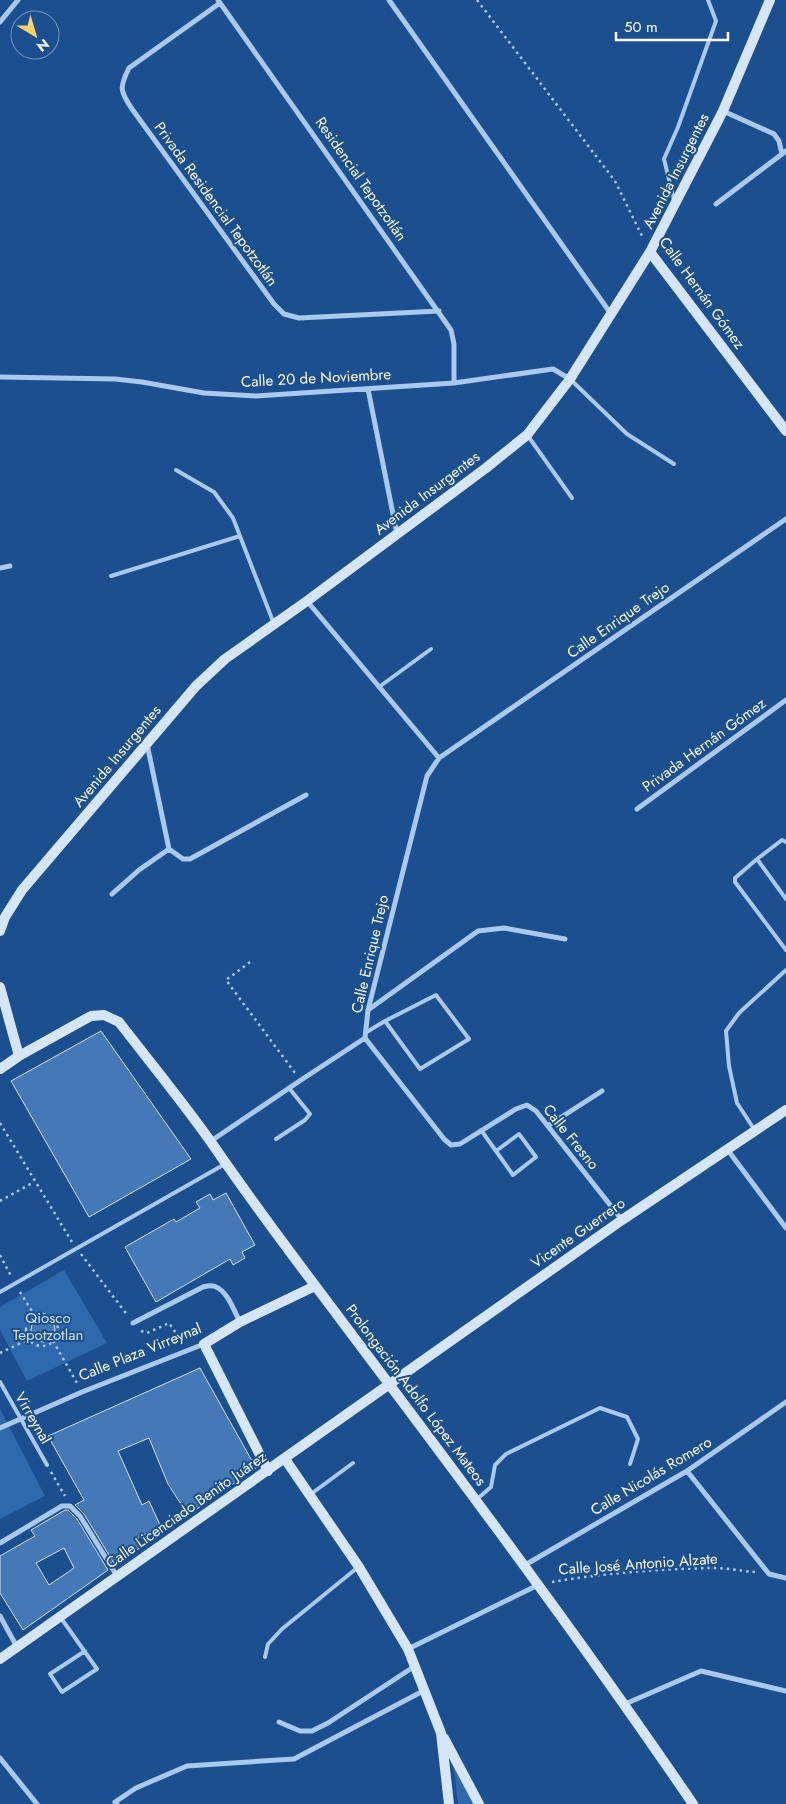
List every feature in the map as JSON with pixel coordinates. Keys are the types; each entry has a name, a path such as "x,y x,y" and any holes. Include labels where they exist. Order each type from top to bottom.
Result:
{"street":[{"path":"0,22 18,0"},
{"path":"389,0 612,315"},
{"name":"Avenida Insurgentes","path":"0,931 5,918 22,890 196,686 225,659 306,602 486,468 527,435 570,379 650,252 723,111 770,0"},
{"name":"Residencial Tepotzotlán","path":"219,1 451,330 454,344 454,383"},
{"name":"Privada Residencial Tepotzotlán","path":"219,1 129,68 121,83 124,97 132,109 274,304 284,314 299,318 439,311"},
{"path":"716,204 784,152 774,134 723,111"},
{"name":"Calle Hernán Gómez","path":"650,252 786,431"},
{"name":"Calle 20 de Noviembre","path":"0,377 115,379 204,393 256,396 454,383 553,369 570,379"},
{"path":"368,389 397,534"},
{"name":"Calle Enrique Trejo","path":"365,1036 368,1010 426,776 439,758 786,519"},
{"path":"0,568 10,566"},
{"path":"306,602 439,758"},
{"name":"Privada Hernán Gómez","path":"637,809 786,700"},
{"path":"147,743 169,849 182,859 190,859 306,795"},
{"path":"112,894 139,870 169,849"},
{"path":"368,1010 478,931 504,928 564,939"},
{"path":"0,987 19,1056 0,1069"},
{"name":"Prolongación Adolfo López Mateos","path":"19,1056 91,1016 104,1015 120,1022 211,1142 225,1164 315,1286 525,1565 625,1704 693,1804"},
{"path":"211,1142 365,1036"},
{"name":"Calle Fresno","path":"365,1036 444,1139 451,1145 460,1144 516,1109 527,1105 536,1111 549,1125 622,1220"},
{"path":"549,1125 602,1091"},
{"name":"Vicente Guerrero","path":"389,1384 622,1220 786,1110"},
{"path":"726,1149 786,1228"},
{"path":"133,1323 203,1287 215,1286 229,1301 240,1322"},
{"name":"Calle Plaza Virreynal","path":"0,1428 82,1392 204,1344 240,1322 315,1286"},
{"path":"204,1344 268,1471"},
{"name":"Calle Licenciado Benito Juárez","path":"0,1659 389,1384"},
{"name":"Calle Nicolás Romero","path":"525,1565 687,1471 786,1402"},
{"path":"285,1459 359,1567 408,1649 441,1733 479,1804"},
{"path":"687,1471 769,1574 786,1578"},
{"path":"0,1543 62,1506 70,1506 80,1516 117,1576"},
{"path":"408,1649 538,1584"},
{"path":"0,1616 17,1647"},
{"path":"279,1722 300,1731 312,1731 328,1723 415,1665"},
{"path":"625,1704 701,1671 786,1691"},
{"path":"117,1804 116,1802 136,1788 187,1766 294,1760 425,1690"},
{"path":"441,1733 450,1804"},
{"path":"1,1762 37,1804"}],"lane":[{"path":"675,204 664,159 678,127 716,21 708,0"},
{"path":"570,379 627,434 674,464"},
{"path":"527,435 572,498"},
{"path":"176,470 214,492 233,518 274,624"},
{"path":"111,576 240,536"},
{"path":"379,687 430,649"},
{"path":"786,842 782,840 735,878 735,882 786,950"},
{"path":"757,859 786,899"},
{"path":"755,1131 737,1104 729,1066 726,1031 739,1013 786,970"},
{"path":"365,1036 385,1021 436,995 469,1039 420,1069 385,1021"},
{"path":"276,1139 305,1120 310,1114 289,1088"},
{"path":"481,1130 513,1175 536,1157 519,1134 496,1151"},
{"path":"0,1292 225,1164"},
{"name":"Virreynal","path":"0,1382 47,1465"},
{"path":"476,1500 492,1487 495,1465 506,1454 600,1408 627,1418 638,1439 630,1464"},
{"path":"309,1495 353,1463"},
{"path":"265,1657 268,1644 282,1629 359,1567"},
{"path":"60,1616 85,1651 97,1668 62,1692 50,1674 85,1651"}],"path":[{"name":"Calle Hernán Gómez","path":"477,0 615,181 650,252"},
{"path":"250,962 226,980 300,1080"},
{"path":"0,1123 34,1182 76,1248 138,1330 147,1333 169,1323 188,1350"},
{"path":"0,1201 34,1182"},
{"path":"41,1314 53,1318 57,1323 58,1330 57,1336 53,1341 48,1345 34,1344 27,1333 30,1320 41,1314"},
{"path":"0,1353 30,1339"},
{"path":"53,1341 82,1392"},
{"path":"47,1465 70,1506"},
{"name":"Calle José Antonio Alzate","path":"538,1584 574,1578 715,1568 769,1574"}],"green space":[{"name":"Qiosco Tepotzotlan","path":"64,1270 107,1343 27,1381 0,1330 0,1307"},
{"path":"0,1409 45,1496 0,1519"},
{"path":"453,1760 476,1804 458,1804"}],"building":[{"path":"101,1031 191,1159 89,1217 11,1081"},
{"path":"226,1193 255,1245 242,1252 245,1258 233,1265 230,1259 156,1302 125,1247 174,1219 176,1222 200,1208 196,1202 210,1194 213,1200"},
{"path":"43,1318 51,1322 55,1330 51,1338 43,1342 35,1338 31,1330 35,1322"},
{"path":"200,1368 256,1468 188,1515 168,1484 149,1438 118,1451 142,1505 149,1501 161,1527 137,1538 141,1547 115,1565 84,1514 75,1505 84,1500 48,1436"},
{"path":"68,1510 77,1519 108,1570 23,1630 0,1593 0,1556 35,1536 31,1530","holes":["64,1548 74,1568 49,1585 36,1563"]}]}
